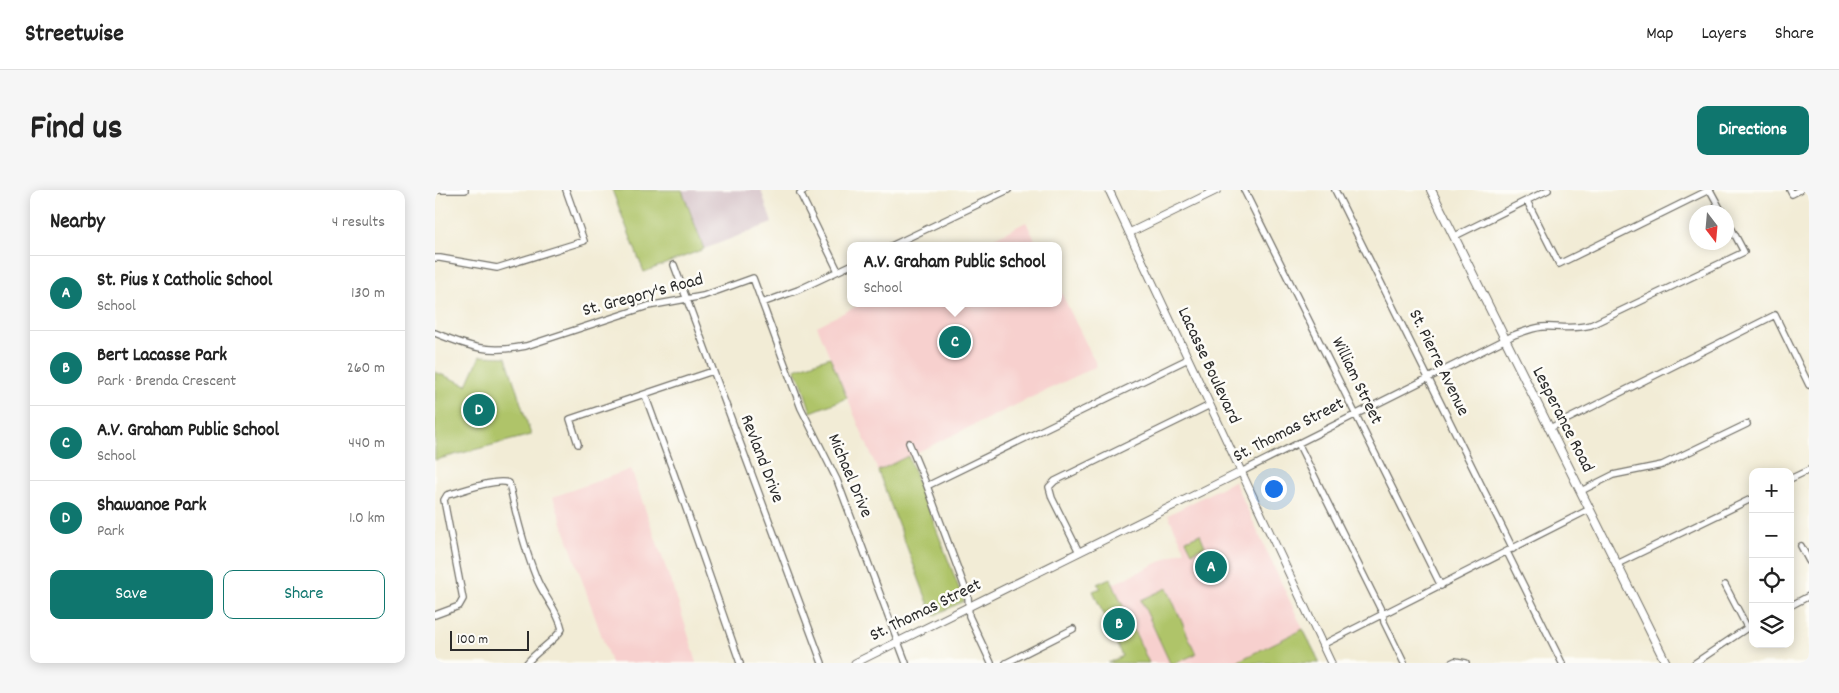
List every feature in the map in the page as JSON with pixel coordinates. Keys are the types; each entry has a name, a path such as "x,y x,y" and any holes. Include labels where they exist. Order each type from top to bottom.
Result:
{"main road":[{"name":"Lesperance Road","path":"1431,190 1666,663"}],"street":[{"path":"435,190 465,190"},
{"path":"435,258 497,268 584,241 566,190"},
{"path":"805,190 800,192 838,271"},
{"path":"899,242 1008,190"},
{"name":"Lacasse Boulevard","path":"1109,190 1331,663"},
{"path":"1129,233 1217,190"},
{"name":"William Street","path":"1244,190 1441,586"},
{"name":"St. Pierre Avenue","path":"1335,190 1513,548"},
{"path":"1455,236 1548,190"},
{"path":"1527,201 1559,264 1710,190 1718,205"},
{"path":"1790,190 1792,194 1800,190"},
{"name":"St. Thomas Street","path":"855,663 1505,340 1529,329 1552,327 1577,329 1591,325 1744,252 1734,233"},
{"name":"Revland Drive","path":"673,264 822,663"},
{"path":"762,303 799,290 847,267"},
{"name":"St. Gregory's Road","path":"435,333 477,348 500,351 526,346 648,306 686,300 753,278 762,303"},
{"name":"Michael Drive","path":"762,303 801,408 837,480 906,663"},
{"path":"1549,428 1775,315 1809,385"},
{"path":"927,486 1187,359"},
{"path":"578,444 570,419 713,371"},
{"path":"645,394 675,474 740,663"},
{"path":"1079,552 1052,498 1049,487 1055,481 1210,406"},
{"path":"1581,491 1613,475 1662,464 1747,424"},
{"path":"909,443 968,596 969,616 991,663"},
{"path":"1298,443 1383,614 1384,622 1404,663"},
{"path":"1794,477 1809,470"},
{"path":"435,615 459,606 463,599 443,500 447,494 502,481 509,483 520,531 536,579 560,621 562,630 557,637 533,654 527,663"},
{"path":"1617,564 1749,500"},
{"path":"1322,645 1590,509"},
{"path":"1801,546 1809,561"},
{"path":"1507,552 1562,663"},
{"path":"1725,585 1749,623"},
{"path":"1794,604 1809,596"},
{"path":"1695,663 1749,626"},
{"path":"1006,663 1073,629"},
{"path":"1451,663 1455,661 1466,663"}],"shaded area":[{"path":"682,190 761,190 772,223 704,249"},
{"path":"1026,222 1036,242 987,242"},
{"path":"1062,294 1097,366 878,471 817,326 855,307 1062,307"},
{"path":"631,469 679,605 697,663 611,663 553,497"},
{"path":"1234,481 1303,629 1234,663 1149,663 1113,584 1185,550 1168,515"}],"green space":[{"path":"612,190 682,190 704,249 644,272"},
{"path":"480,356 506,357 531,435 435,460 435,372 467,385"},
{"path":"830,357 847,398 811,412 795,369"},
{"path":"908,456 964,601 933,616 878,471"},
{"path":"1200,534 1205,546 1192,552 1186,540"},
{"path":"1110,578 1149,663 1108,663 1122,656 1093,591 1101,588 1097,584"},
{"path":"1167,588 1196,654 1176,663 1170,663 1141,600"},
{"path":"1303,629 1320,663 1234,663"}],"place":[{"name":"A.V. Graham Public School","path":"955,342"},
{"name":"Shawanoe Park","path":"479,410"},
{"name":"St. Pius X Catholic School","path":"1211,567"},
{"name":"Bert Lacasse Park","path":"1119,624"}]}
